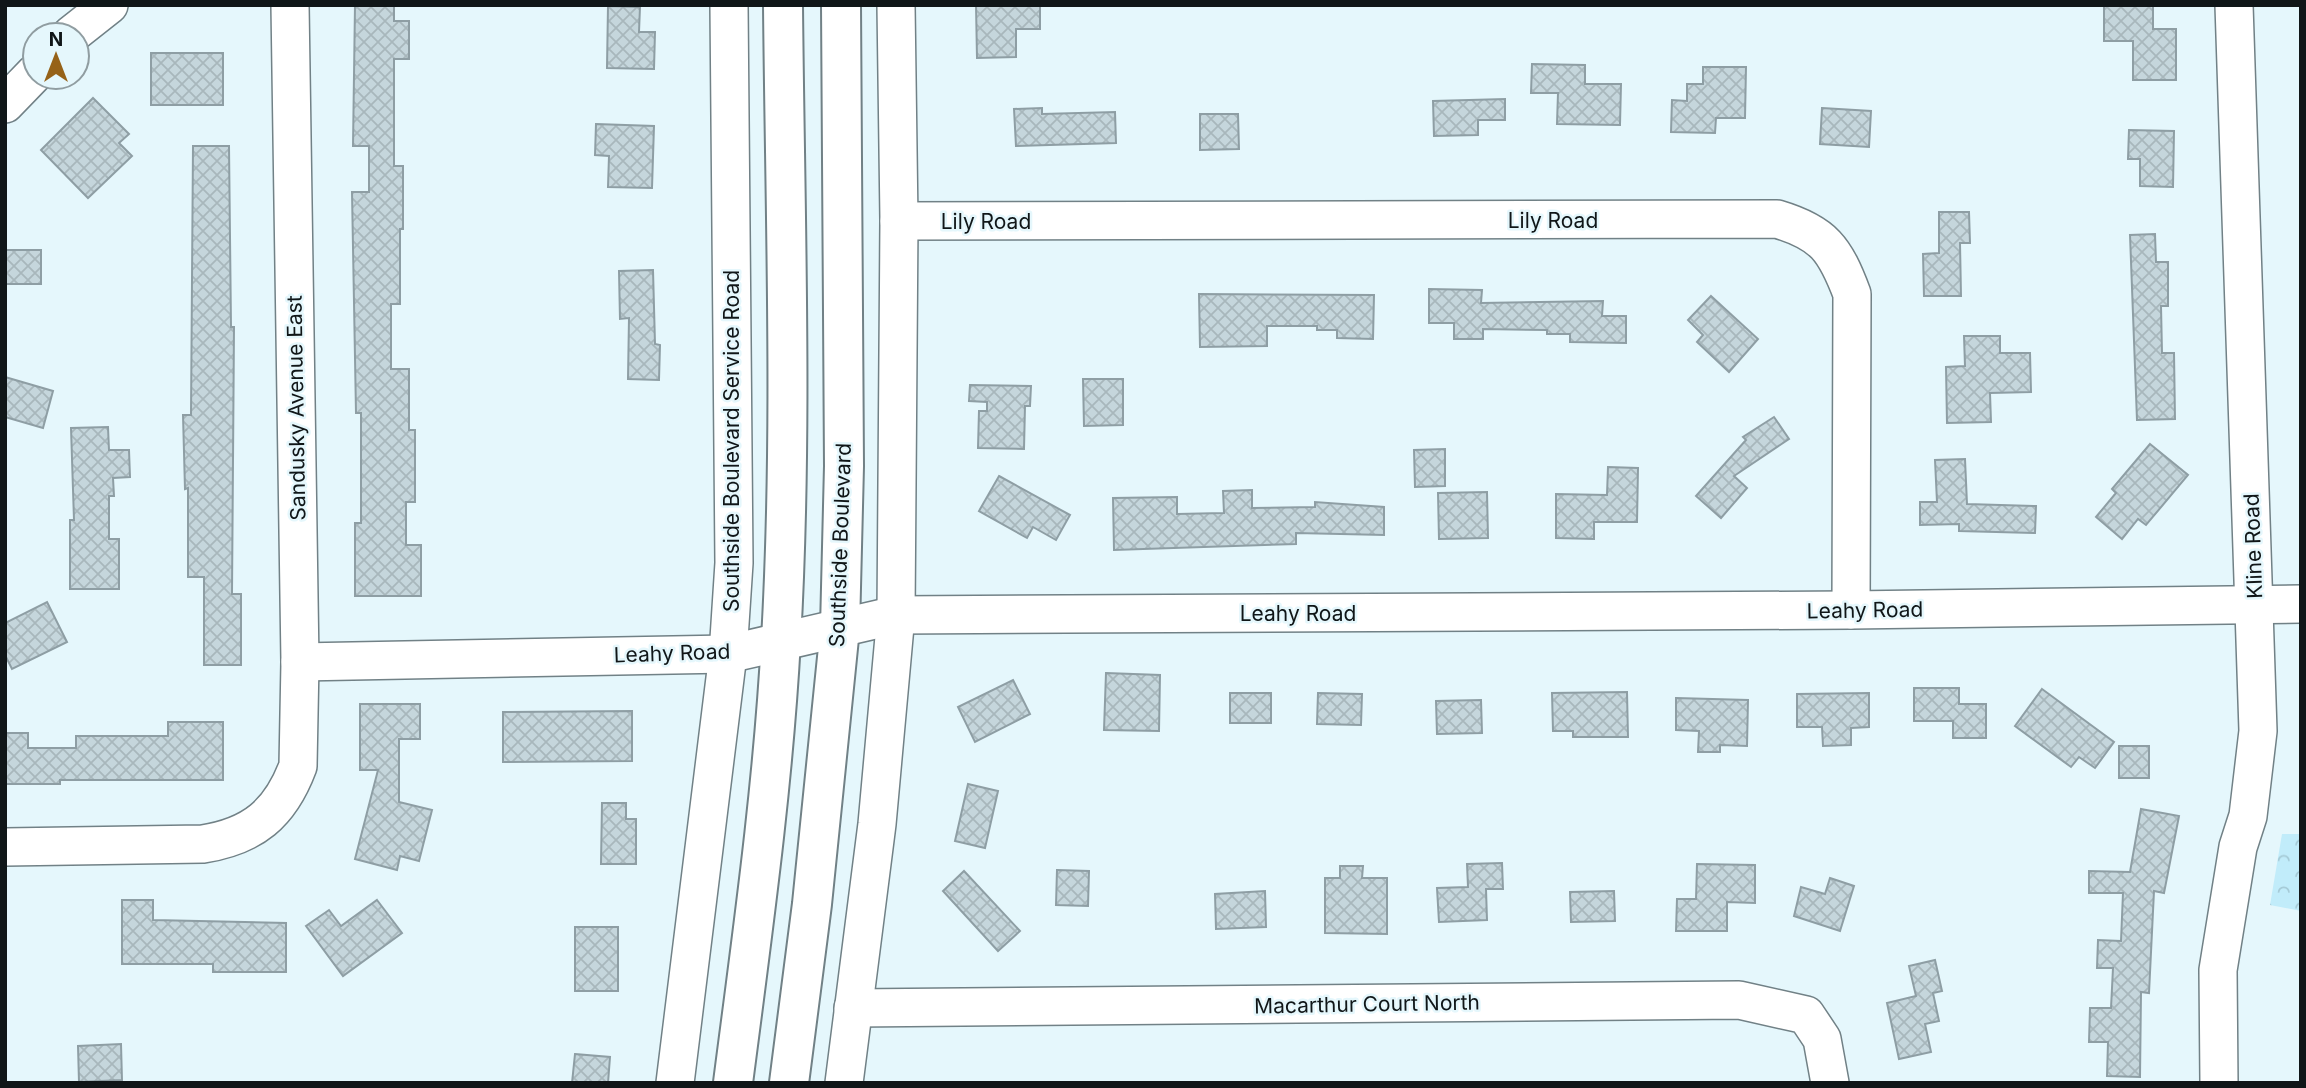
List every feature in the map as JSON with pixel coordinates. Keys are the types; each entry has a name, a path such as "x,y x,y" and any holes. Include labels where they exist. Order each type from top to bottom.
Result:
{"highway":[{"path":"733,1083 768,791 781,640 786,449 783,5"},
{"name":"Southside Boulevard","path":"789,1083 812,904 840,628 844,466 841,5"}],"street":[{"path":"89,21 109,5"},
{"name":"Sandusky Avenue East","path":"5,846 203,844 229,840 249,830 278,806 298,766 300,662 290,5"},
{"name":"Southside Boulevard Service Road","path":"675,1083 728,654 734,563 729,5"},
{"path":"844,1083 877,824 896,615 899,221 896,5"},
{"name":"Kline Road","path":"2219,1083 2218,970 2238,847 2248,816 2258,730 2234,5"},
{"path":"5,104 21,87"},
{"name":"Lily Road","path":"899,221 1777,219 1798,225 1821,237 1839,258 1852,294 1851,610"},
{"name":"Leahy Road","path":"300,662 728,654 896,615 1851,610 2301,604"},
{"name":"Macarthur Court North","path":"853,1009 1739,1000 1807,1015 1822,1039 1830,1083"}],"green space":[{"path":"2282,834 2301,834 2301,911 2270,905"}],"building":[{"path":"355,5 394,5 394,21 409,21 409,59 394,59 394,166 403,166 403,229 400,229 400,304 391,304 391,369 409,369 409,430 415,430 415,502 406,502 406,545 421,545 421,596 355,596 355,523 361,523 361,413 356,413 352,192 369,192 369,146 353,146"},
{"path":"976,5 1040,5 1040,29 1016,29 1016,57 977,58"},
{"path":"2104,5 2153,5 2153,29 2176,29 2176,80 2133,80 2133,41 2104,41"},
{"path":"608,6 640,7 639,32 655,32 654,69 607,68"},
{"path":"151,53 223,53 223,105 151,105"},
{"path":"1532,64 1585,65 1585,84 1621,84 1620,125 1557,124 1558,93 1531,93"},
{"path":"1703,67 1746,67 1745,118 1716,118 1715,133 1671,132 1672,100 1687,101 1687,84 1703,84"},
{"path":"93,98 129,134 119,143 132,156 88,198 41,150"},
{"path":"1505,99 1505,120 1478,120 1478,135 1434,136 1433,101"},
{"path":"1042,108 1042,114 1115,112 1116,143 1016,146 1014,109"},
{"path":"1822,108 1871,111 1869,147 1820,144"},
{"path":"1200,114 1238,114 1239,149 1200,150"},
{"path":"596,124 654,126 652,188 608,187 609,156 595,155"},
{"path":"2129,130 2174,131 2173,187 2140,186 2140,159 2128,159"},
{"path":"193,146 229,146 231,327 234,327 232,594 241,594 241,665 204,665 204,577 188,577 188,488 185,489 183,415 191,415"},
{"path":"1939,212 1969,212 1970,243 1960,243 1961,296 1924,296 1923,254 1939,253"},
{"path":"2155,234 2156,262 2168,262 2168,306 2161,306 2162,353 2174,353 2175,419 2137,420 2130,235"},
{"path":"5,250 41,250 41,284 5,284"},
{"path":"653,270 655,344 660,345 659,380 628,379 629,318 620,319 619,271"},
{"path":"1429,289 1482,290 1481,303 1603,301 1602,316 1626,316 1626,343 1570,342 1570,334 1547,334 1547,330 1483,329 1483,339 1454,339 1454,323 1429,323"},
{"path":"1199,294 1374,295 1373,339 1337,338 1337,330 1317,330 1317,326 1267,326 1267,346 1200,347"},
{"path":"1711,296 1758,339 1729,372 1697,342 1703,335 1688,320"},
{"path":"1964,336 2000,336 2000,353 2030,353 2031,392 1990,393 1991,422 1947,423 1946,367 1965,366"},
{"path":"5,377 53,391 43,428 5,417"},
{"path":"1083,379 1123,379 1123,425 1084,426"},
{"path":"970,385 1031,386 1030,406 1025,406 1024,449 978,448 979,411 987,411 987,402 969,401"},
{"path":"1774,417 1789,439 1734,476 1747,488 1721,518 1696,496 1746,440 1743,437"},
{"path":"108,427 109,450 129,450 130,477 113,478 114,496 109,496 109,539 119,539 119,589 70,589 70,520 74,520 71,428"},
{"path":"2150,444 2188,475 2146,525 2138,519 2122,539 2096,517 2116,493 2112,489"},
{"path":"1445,449 1445,486 1415,487 1414,450"},
{"path":"1965,459 1967,504 2036,506 2035,533 1959,531 1959,524 1920,525 1920,502 1937,502 1935,460"},
{"path":"1608,467 1638,468 1637,522 1594,522 1594,539 1556,538 1556,494 1607,495"},
{"path":"999,476 1070,515 1056,540 1033,527 1027,538 979,511"},
{"path":"1252,490 1252,508 1315,507 1315,502 1384,507 1384,535 1296,533 1296,544 1114,550 1113,498 1177,497 1177,514 1224,513 1223,491"},
{"path":"1487,492 1488,538 1439,539 1438,493"},
{"path":"47,602 67,642 12,669 5,655 5,623"},
{"path":"1106,673 1160,675 1159,731 1104,730"},
{"path":"1013,680 1030,714 975,742 958,707"},
{"path":"1914,688 1959,688 1959,704 1986,704 1986,738 1953,738 1953,721 1914,721"},
{"path":"2042,689 2114,742 2095,768 2079,757 2071,767 2015,726"},
{"path":"1627,692 1628,737 1573,737 1573,731 1553,731 1552,693"},
{"path":"1230,693 1271,693 1271,723 1230,723"},
{"path":"1318,693 1362,694 1361,725 1317,724"},
{"path":"1869,693 1869,727 1851,728 1851,745 1823,746 1822,727 1797,727 1797,694"},
{"path":"1676,698 1748,700 1747,746 1720,745 1720,752 1698,752 1699,731 1676,730"},
{"path":"1481,700 1482,733 1437,734 1436,701"},
{"path":"360,704 420,704 420,739 399,739 399,802 432,810 419,861 400,856 397,870 355,859 378,770 360,770"},
{"path":"632,711 632,761 503,762 503,712"},
{"path":"168,722 223,722 223,780 60,780 60,784 5,784 5,733 28,733 28,748 76,748 76,736 168,736"},
{"path":"2119,746 2149,746 2149,778 2119,778"},
{"path":"968,784 998,791 985,848 955,841"},
{"path":"602,803 626,803 626,819 636,819 636,864 601,864"},
{"path":"2141,809 2179,816 2164,893 2154,891 2149,993 2141,992 2140,1077 2107,1076 2108,1042 2089,1042 2090,1008 2111,1008 2113,968 2097,968 2098,940 2121,941 2123,893 2089,893 2089,871 2130,872"},
{"path":"1502,863 1503,889 1486,889 1487,920 1439,922 1437,888 1468,887 1467,864"},
{"path":"1697,864 1755,865 1755,903 1727,902 1727,931 1676,931 1677,899 1696,899"},
{"path":"1340,866 1363,866 1362,878 1387,878 1387,934 1325,933 1325,878 1340,878"},
{"path":"1057,870 1089,871 1088,906 1056,905"},
{"path":"964,871 1020,931 998,951 943,891"},
{"path":"1830,878 1854,886 1840,931 1794,916 1801,887 1825,894"},
{"path":"1265,891 1266,927 1216,929 1215,894"},
{"path":"1614,891 1615,921 1571,922 1570,892"},
{"path":"122,900 153,900 153,920 286,923 286,972 213,972 213,964 122,964"},
{"path":"377,900 402,933 343,976 306,926 329,910 341,926"},
{"path":"575,927 618,927 618,991 575,991"},
{"path":"1935,960 1942,991 1933,993 1939,1021 1925,1024 1931,1052 1899,1059 1887,1003 1916,996 1909,966"},
{"path":"121,1044 122,1080 79,1082 78,1046"},
{"path":"575,1054 610,1057 608,1083 572,1083"}]}
